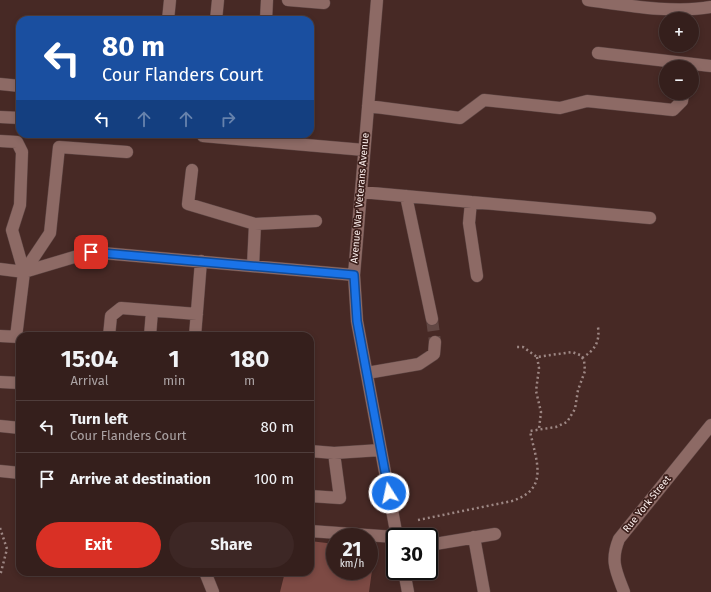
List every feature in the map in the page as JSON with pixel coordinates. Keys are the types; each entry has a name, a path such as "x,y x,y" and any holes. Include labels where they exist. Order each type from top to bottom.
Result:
{"street":[{"path":"168,16 170,0"},
{"path":"216,16 218,0"},
{"path":"266,16 267,0"},
{"path":"288,0 324,3"},
{"name":"Avenue War Veterans Avenue","path":"377,0 354,275 357,321 394,528"},
{"path":"588,0 642,7 700,10 711,8"},
{"path":"598,53 659,62"},
{"path":"699,66 711,66"},
{"path":"0,84 16,86"},
{"path":"368,106 460,118 484,100 560,108 587,101 673,110 682,100"},
{"path":"0,116 16,118"},
{"path":"226,138 364,150"},
{"path":"0,141 17,142 22,152 20,205 12,230 24,272 18,332"},
{"path":"24,272 50,232 59,147 127,152"},
{"path":"192,170 188,204 255,224 316,221"},
{"path":"361,192 650,218"},
{"path":"406,196 432,319"},
{"path":"471,202 469,223 477,276"},
{"path":"253,266 255,224"},
{"path":"0,269 24,272 91,252 354,275"},
{"path":"195,332 201,261"},
{"path":"109,332 111,316 121,308 197,314"},
{"path":"150,332 152,311"},
{"path":"0,336 16,337"},
{"path":"367,373 419,364 434,354 436,342"},
{"path":"0,382 16,383"},
{"name":"Rue York Street","path":"624,592 614,566 613,552 619,539 711,425"},
{"path":"0,426 16,428"},
{"path":"314,451 334,453 381,450"},
{"path":"314,496 340,498 334,453"},
{"path":"0,471 16,473"},
{"path":"314,531 386,536"},
{"path":"438,543 495,534"},
{"path":"474,537 484,592"},
{"path":"207,576 213,592"},
{"path":"406,580 408,592"}],"path":[{"path":"582,358 597,345 599,334 598,326"},
{"path":"516,347 523,347 536,357 539,368 536,391 541,412 539,430"},
{"path":"418,520 524,497 534,489 537,480 538,464 530,431 556,427 567,422 575,409 578,390 585,371 580,355 572,352 536,357"},
{"path":"0,528 6,549 0,576"}],"shaded area":[{"path":"314,541 326,543 326,580 371,580 369,592 280,592 284,576 314,576"}],"tunnel":[{"path":"432,319 435,342"}],"route":[{"path":"91,252 354,275 357,321 389,493"}]}
